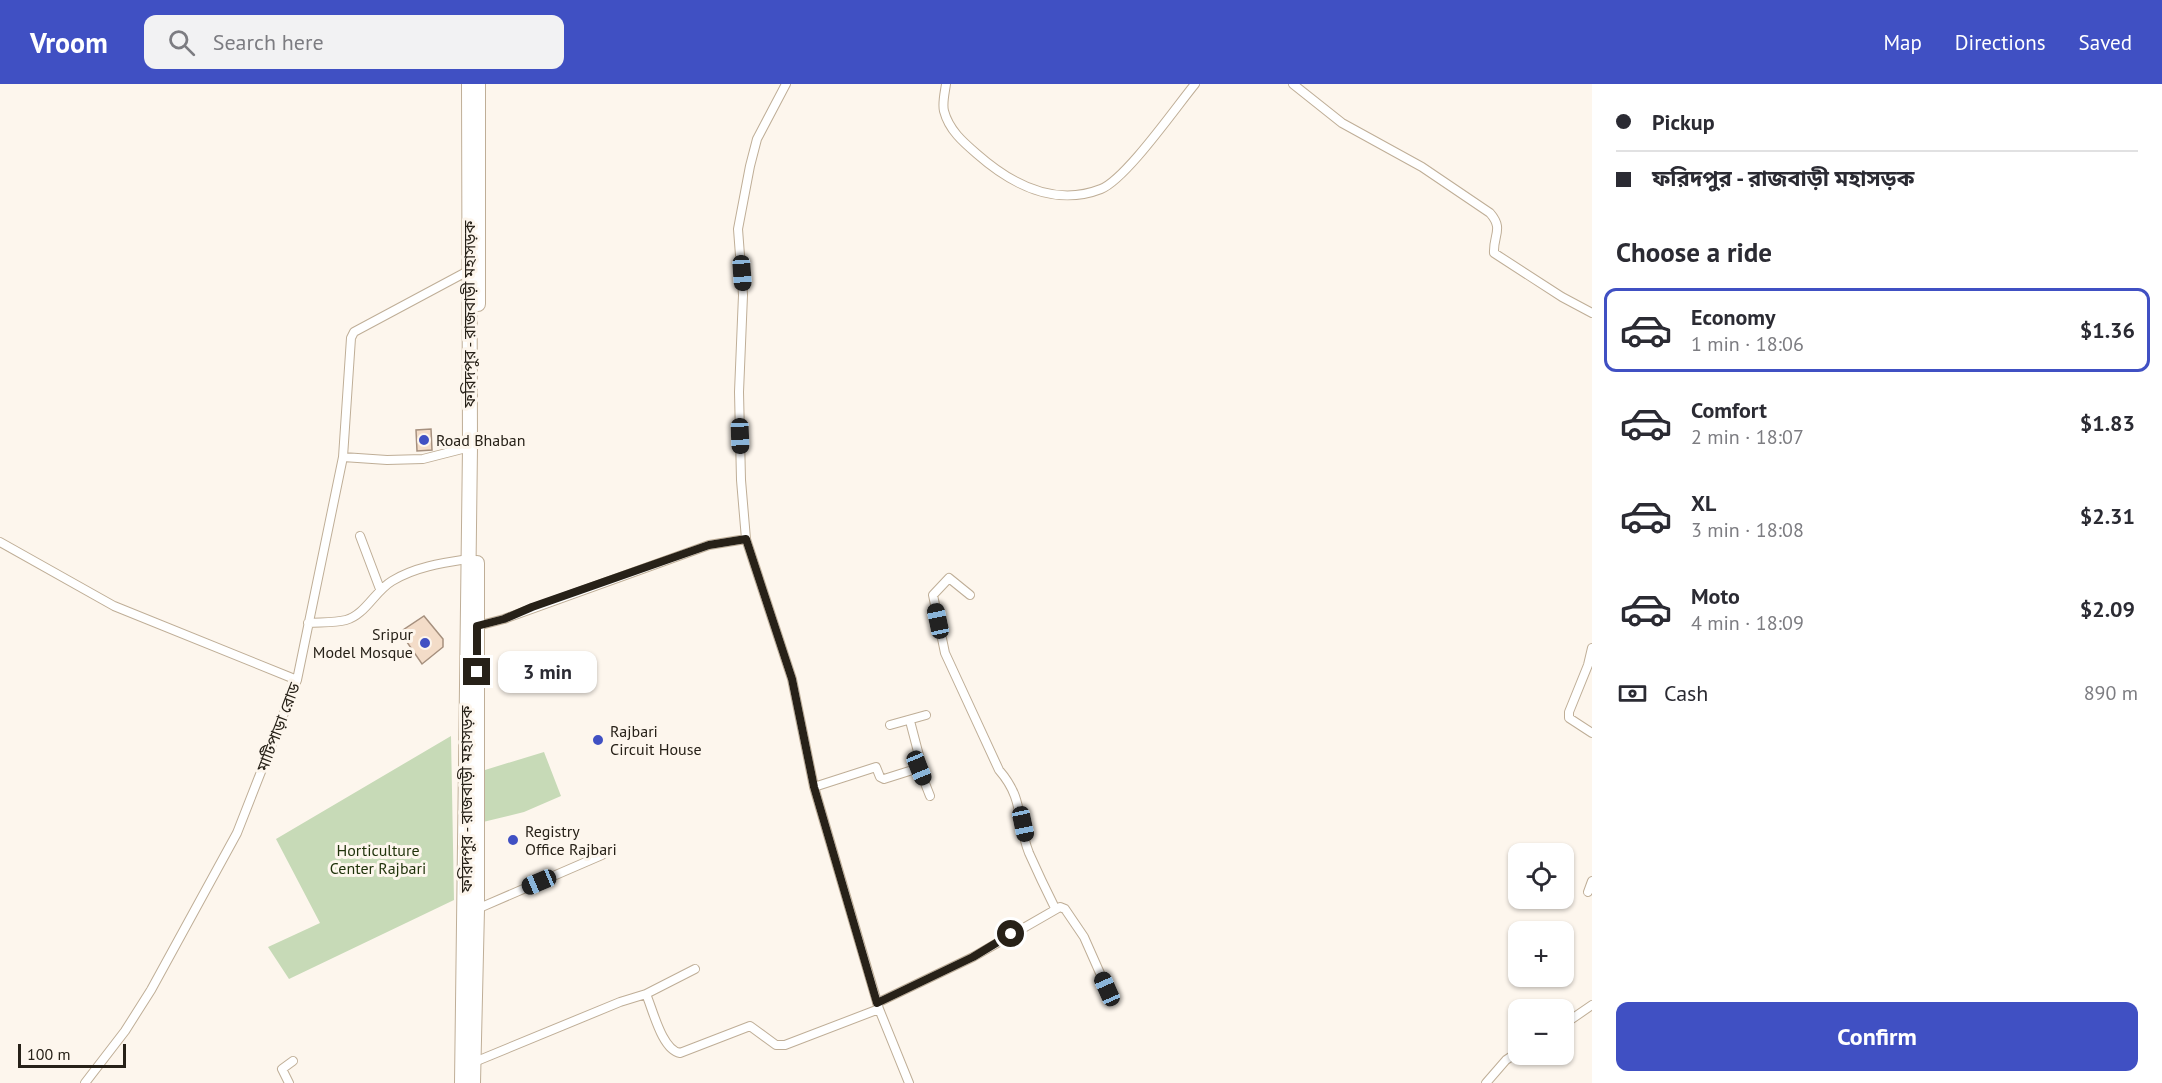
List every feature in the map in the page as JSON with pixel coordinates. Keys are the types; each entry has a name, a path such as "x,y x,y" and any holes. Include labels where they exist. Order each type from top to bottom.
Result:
{"main road":[{"name":"ফরিদপুর - রাজবাড়ী মহাসড়ক","path":"469,84 469,1063 473,1083"},
{"name":"ফরিদপুর - রাজবাড়ী মহাসড়ক","path":"462,1083 469,1063 477,909 478,84"}],"street":[{"path":"786,84 758,139 750,166 738,229 743,295 739,392 741,480 746,539 792,679 814,787 878,1006 909,1083"},
{"path":"945,84 943,109 951,128 966,145 990,165 1024,187 1052,194 1076,194 1103,188 1141,153 1195,84"},
{"path":"1293,84 1342,123 1422,167 1490,213 1497,221 1498,231 1494,253 1592,313"},
{"name":"মাটিপাড়া রোড","path":"85,1083 151,990 237,833 297,680 343,457 351,338 354,332 468,271"},
{"path":"343,457 387,460 423,459 470,447"},
{"path":"360,536 380,589"},
{"path":"477,626 504,619 709,545 746,539"},
{"path":"0,542 114,606 297,680"},
{"path":"308,623 345,620 353,617 380,589 393,580 422,568 468,559"},
{"path":"970,595 949,578 933,595 945,653 999,770 1011,784 1018,799 1028,850 1055,908"},
{"path":"1592,648 1588,665 1569,711 1569,718 1592,733"},
{"path":"890,725 926,715"},
{"path":"814,787 876,767 880,777 884,779 919,768 923,763 910,721"},
{"path":"919,768 930,796"},
{"path":"477,909 602,855"},
{"path":"1588,892 1592,881"},
{"path":"646,994 666,1045 674,1052 680,1053 750,1026 776,1045 786,1045 878,1006 973,957 1055,908 1065,909 1084,937 1107,989"},
{"path":"469,1063 602,1009 646,994 695,969"},
{"path":"1574,1017 1592,1005"},
{"path":"1486,1083 1508,1059"},
{"path":"289,1083 282,1069 293,1061"}],"green space":[{"name":"Horticulture Center Rajbari","path":"451,736 454,900 289,979 268,947 320,923 276,839"},
{"path":"544,752 561,796 524,812 483,822 485,770"}],"building":[{"name":"Road Bhaban","path":"431,429 432,450 417,451 416,430"},
{"name":"Sripur Model Mosque","path":"424,616 443,639 443,647 422,664 400,632"}],"place":[{"name":"Road Bhaban","path":"424,440"},
{"name":"Sripur Model Mosque","path":"425,643"},
{"name":"Rajbari Circuit House","path":"598,740"},
{"name":"Registry Office Rajbari","path":"513,840"}],"route":[{"path":"477,672 477,626 504,619 709,545 746,539 792,679 814,787 877,1003 973,957 1011,934"}]}
